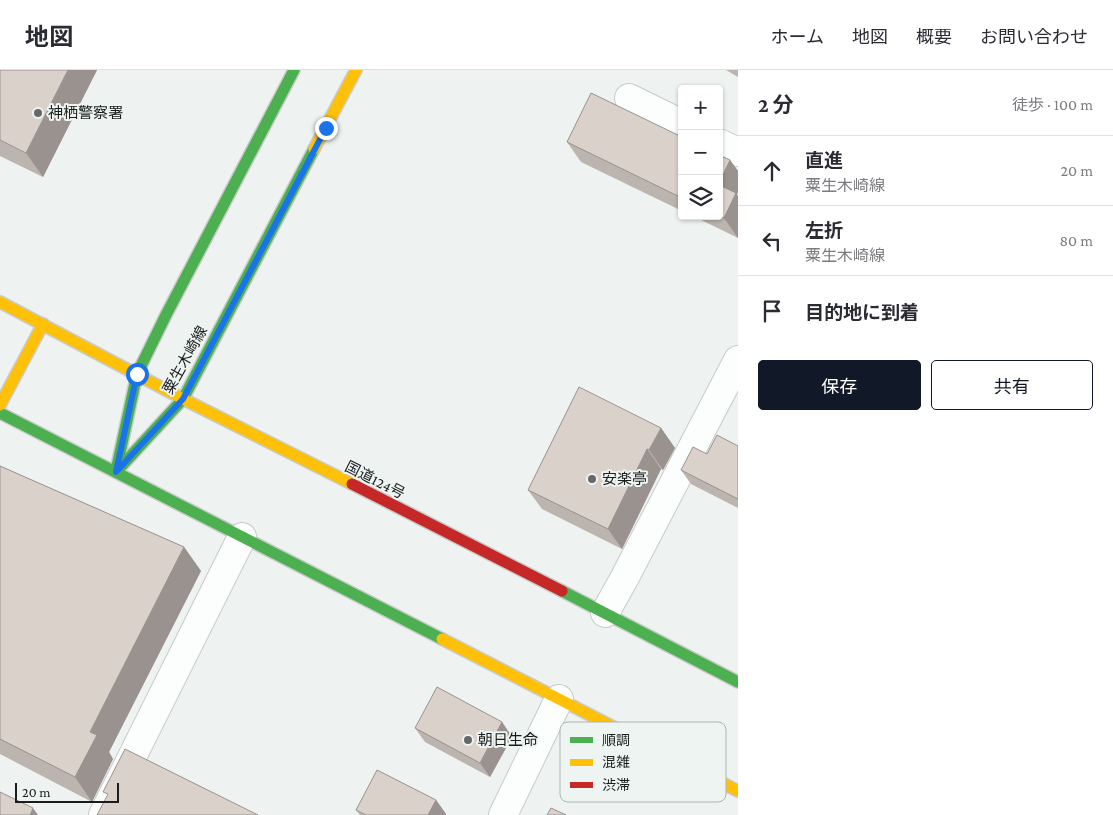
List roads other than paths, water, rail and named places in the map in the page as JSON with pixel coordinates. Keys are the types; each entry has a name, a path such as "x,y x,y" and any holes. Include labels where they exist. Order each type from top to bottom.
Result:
{"main road":[{"path":"116,472 137,374 170,306 294,70"},
{"name":"粟生木崎線","path":"116,472 183,399 356,70"},
{"name":"国道124号","path":"0,302 183,399 738,682"},
{"path":"0,405 43,324"},
{"path":"0,413 604,722"},
{"path":"726,785 738,791"}],"street":[{"path":"629,98 678,122"},
{"path":"723,145 738,152"},
{"path":"605,613 626,577 738,360"},
{"path":"103,815 242,537"},
{"path":"503,815 559,699"}],"place":[{"name":"神栖警察署","path":"38,113"},
{"name":"安楽亭","path":"592,479"},
{"name":"朝日生命","path":"468,740"}]}
